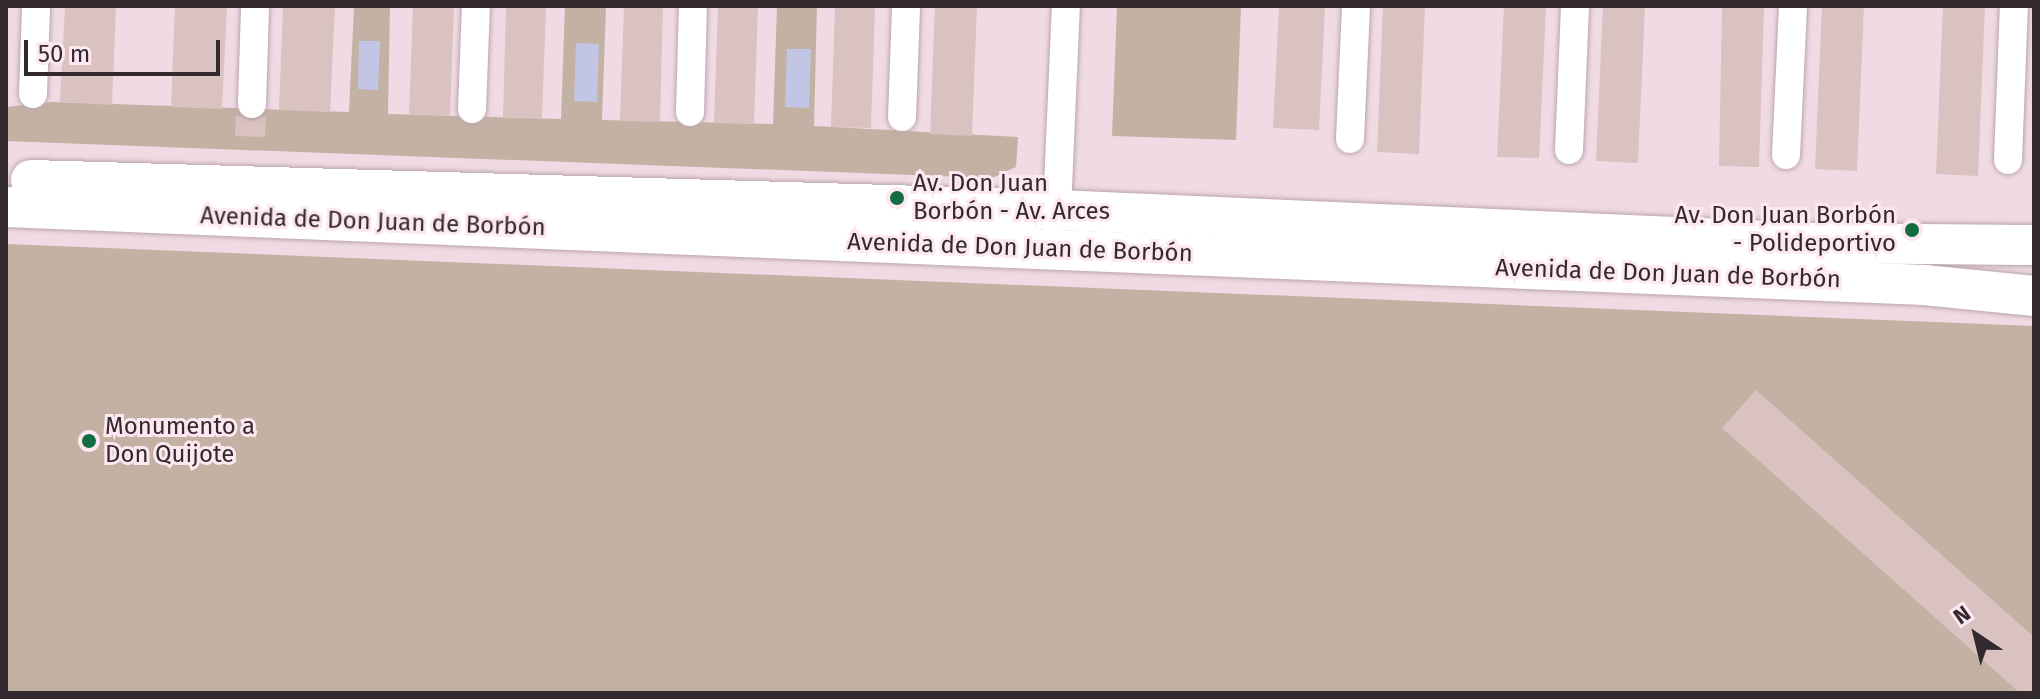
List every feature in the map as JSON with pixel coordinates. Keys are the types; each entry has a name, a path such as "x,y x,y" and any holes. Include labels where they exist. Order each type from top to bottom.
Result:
{"street":[{"path":"33,94 36,6"},
{"path":"252,104 255,6"},
{"path":"472,109 476,6"},
{"path":"690,112 693,6"},
{"path":"902,117 906,6"},
{"path":"1057,210 1066,6"},
{"path":"1350,139 1356,6"},
{"path":"1569,150 1575,6"},
{"path":"1786,155 1793,6"},
{"path":"2008,160 2014,6"},
{"name":"Avenida de Don Juan de Borbón","path":"6,180 1057,210 1812,243 2034,245"},
{"name":"Avenida de Don Juan de Borbón","path":"6,207 1908,284 2034,296"}],"shaded area":[{"path":"354,6 390,6 388,114 561,119 565,6 606,6 602,120 773,124 777,6 817,6 814,126 1018,137 1016,167 992,178 6,141 6,107 52,102 349,112"},
{"path":"1117,6 1241,6 1236,140 1112,136"},
{"path":"6,244 2034,326 2034,693 6,693"}],"water":[{"path":"359,41 380,41 378,90 358,89"},
{"path":"576,43 599,44 597,102 574,101"},
{"path":"787,49 811,49 809,108 785,107"}],"building":[{"path":"65,6 116,6 112,105 60,102"},
{"path":"175,6 227,6 222,109 171,107"},
{"path":"283,6 335,6 330,112 279,110"},
{"path":"413,6 454,6 450,116 409,114"},
{"path":"506,6 546,6 542,118 503,117"},
{"path":"624,6 663,6 660,122 620,121"},
{"path":"718,6 758,6 754,124 714,123"},
{"path":"835,6 875,6 871,128 831,127"},
{"path":"935,6 977,6 972,136 930,134"},
{"path":"1279,6 1325,6 1319,130 1273,128"},
{"path":"1383,6 1425,6 1419,154 1377,152"},
{"path":"1504,6 1546,6 1539,158 1497,157"},
{"path":"1603,6 1645,6 1638,163 1596,161"},
{"path":"1722,6 1764,6 1759,167 1719,166"},
{"path":"1822,6 1864,6 1857,171 1815,169"},
{"path":"1943,6 1985,6 1978,176 1936,174"},
{"path":"236,115 252,121 266,116 265,137 235,136"},
{"path":"1756,390 2034,637 2034,693 2020,693 1722,428"}],"place":[{"name":"Av. Don Juan Borbón - Av. Arces","path":"897,198"},
{"name":"Av. Don Juan Borbón - Polideportivo","path":"1912,230"},
{"name":"Monumento a Don Quijote","path":"89,441"}]}
